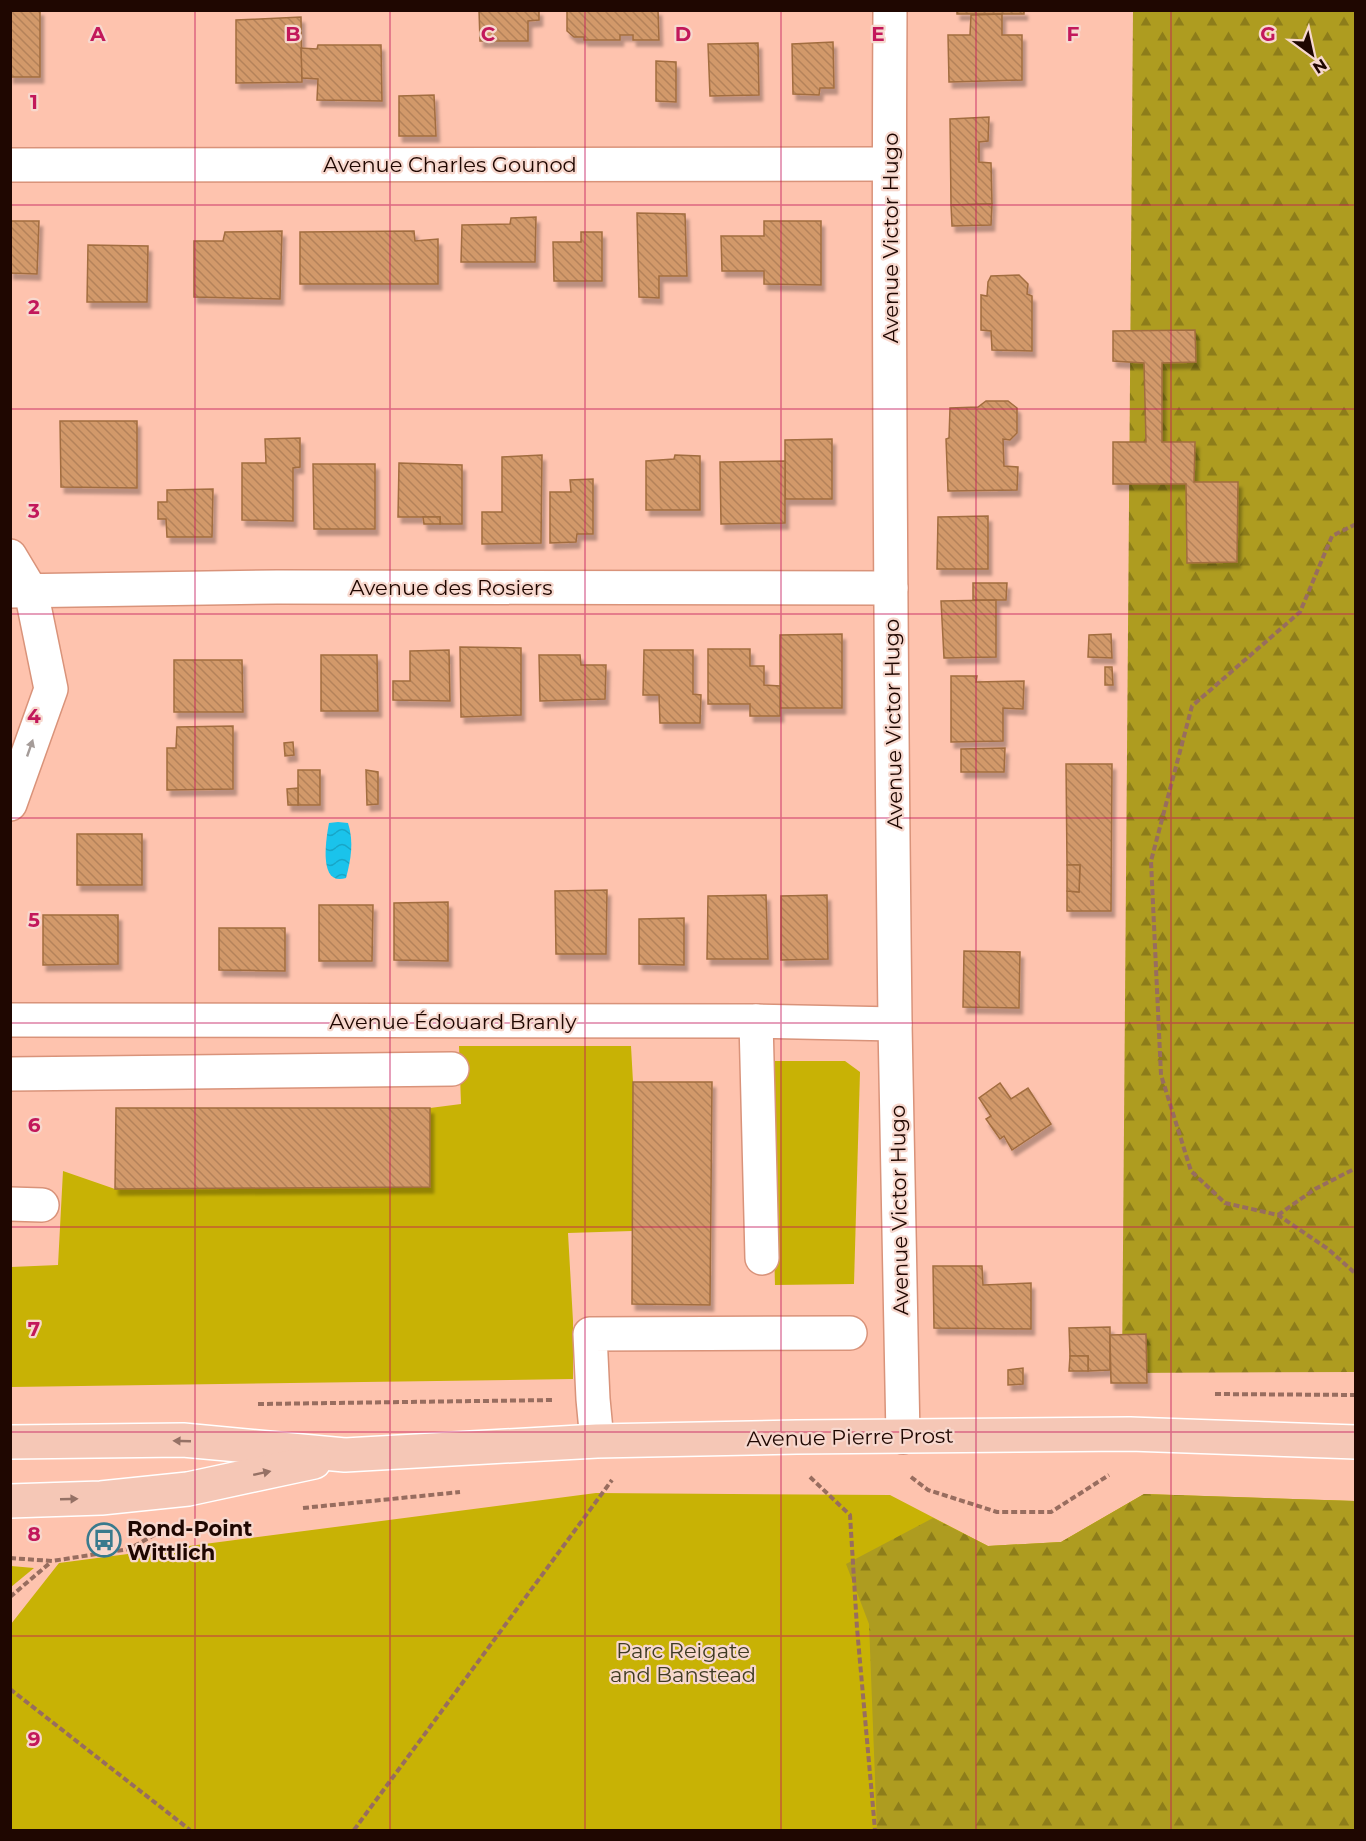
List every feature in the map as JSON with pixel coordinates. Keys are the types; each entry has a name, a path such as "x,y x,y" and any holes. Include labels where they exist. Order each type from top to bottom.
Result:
{"main road":[{"name":"Avenue Pierre Prost","path":"10,1442 183,1440 345,1455 597,1441 1130,1434 1356,1442"},
{"name":"Avenue Pierre Prost","path":"10,1501 101,1498 188,1489 345,1455"}],"street":[{"name":"Avenue Victor Hugo","path":"890,10 891,588 895,1024 903,1437"},
{"name":"Avenue Charles Gounod","path":"10,165 889,164"},
{"path":"10,556 51,689 10,804"},
{"name":"Avenue des Rosiers","path":"21,591 277,586 891,588"},
{"name":"Avenue Édouard Branly","path":"10,1020 756,1021 895,1024"},
{"path":"756,1021 762,1258"},
{"path":"10,1074 452,1069"},
{"path":"597,1441 590,1334 850,1333"}],"path":[{"path":"1356,524 1332,536 1300,612 1192,706 1151,861 1161,1075 1191,1171 1225,1203 1278,1215 1328,1250 1356,1274"},
{"path":"1278,1215 1315,1189 1356,1168"},
{"path":"247,1404 593,1399"},
{"path":"806,1472 850,1515 857,1628 875,1830"},
{"path":"909,1476 928,1490 997,1512 1051,1512 1110,1474"},
{"path":"354,1830 614,1477 602,1478"},
{"path":"297,1509 461,1492"},
{"path":"10,1558 52,1561 129,1549 159,1532"},
{"path":"10,1597 52,1561"},
{"path":"10,1689 190,1830"}],"green space":[{"path":"1133,11 1355,11 1355,1372 1122,1373"},
{"path":"459,1046 631,1046 633,1082 632,1231 568,1233 573,1321 573,1379 11,1387 11,1267 58,1265 63,1171 115,1189 430,1186 430,1108 461,1104"},
{"path":"769,1061 845,1061 860,1072 854,1284 775,1285"},
{"name":"Parc Reigate and Banstead","path":"596,1493 890,1495 988,1546 1061,1542 1144,1494 1355,1501 1355,1830 11,1830 11,1624 59,1563"},
{"path":"1144,1494 1355,1501 1355,1830 877,1830 869,1624 846,1564 933,1518 988,1546 1061,1542"},
{"path":"11,1566 34,1568 11,1587"}],"water":[{"path":"329,823 348,823 351,844 346,878 337,879 328,869 326,840"}],"building":[{"path":"10,10 40,10 40,77 10,77"},
{"path":"479,10 539,10 539,20 528,21 528,41 480,41"},
{"path":"567,10 658,10 659,40 633,40 633,35 620,35 620,40 584,40 584,37 574,37 567,31"},
{"path":"957,10 1024,10 1024,14 957,14"},
{"path":"1002,14 1002,35 1022,35 1022,80 949,82 948,35 970,35 971,15"},
{"path":"301,17 302,82 236,83 236,20"},
{"path":"833,42 834,88 820,88 819,95 793,94 792,44"},
{"path":"758,43 759,95 710,96 708,44"},
{"path":"318,45 381,45 382,101 317,100 318,79 302,78 301,48 317,49"},
{"path":"656,61 676,62 676,102 656,101"},
{"path":"434,95 436,136 399,136 399,96"},
{"path":"989,117 988,141 979,142 979,162 991,163 992,204 951,205 950,119"},
{"path":"992,204 991,225 952,226 951,205"},
{"path":"637,213 685,214 687,276 659,276 659,298 639,297"},
{"path":"536,217 535,262 461,262 462,225 510,224 511,218"},
{"path":"10,221 39,221 37,274 10,273"},
{"path":"764,221 821,221 821,285 764,284 764,271 722,271 721,236 764,236"},
{"path":"282,231 280,299 194,297 194,241 223,241 225,232"},
{"path":"414,231 415,241 438,239 438,284 300,284 300,232"},
{"path":"581,232 602,232 602,281 554,281 553,242 581,242"},
{"path":"88,245 148,246 147,302 87,302"},
{"path":"1019,275 1028,284 1027,294 1032,296 1032,351 992,350 991,331 981,330 981,295 987,296 991,276"},
{"path":"1195,330 1196,362 1162,363 1162,442 1195,442 1194,482 1238,482 1237,562 1187,563 1186,484 1113,484 1113,442 1146,442 1144,363 1113,361 1113,331"},
{"path":"986,401 1008,401 1017,408 1017,433 1010,440 1003,439 1004,466 1018,467 1017,490 948,491 946,439 949,438 950,408 978,407"},
{"path":"60,421 137,421 137,488 61,487"},
{"path":"300,438 300,467 293,468 293,521 242,520 242,463 266,463 265,439"},
{"path":"832,439 832,499 785,499 785,440"},
{"path":"542,455 541,543 482,544 482,512 502,512 502,457"},
{"path":"675,455 700,456 700,510 646,510 646,461 674,459"},
{"path":"785,461 785,523 721,524 720,462"},
{"path":"399,463 462,465 462,524 440,524 440,517 398,517"},
{"path":"313,464 375,464 375,529 314,529"},
{"path":"593,479 593,534 577,534 576,542 550,543 550,492 571,492 570,480"},
{"path":"213,489 212,537 167,537 166,519 158,519 158,502 167,502 167,490"},
{"path":"988,516 988,569 937,569 938,517"},
{"path":"423,517 440,517 440,524 424,524"},
{"path":"973,583 1007,583 1006,600 973,600"},
{"path":"996,600 996,657 944,658 941,601"},
{"path":"842,634 842,708 780,708 780,635"},
{"path":"1111,634 1112,658 1088,657 1089,635"},
{"path":"460,647 521,648 521,715 461,717"},
{"path":"708,649 750,649 750,666 764,666 764,685 780,686 780,716 750,716 750,704 708,704"},
{"path":"449,650 450,701 393,700 393,681 410,681 410,651"},
{"path":"644,650 693,650 693,694 701,695 700,723 660,723 659,695 643,695"},
{"path":"321,655 377,655 378,711 321,711"},
{"path":"539,655 580,655 581,665 606,665 605,699 540,701"},
{"path":"174,660 242,660 243,712 174,712"},
{"path":"1105,667 1112,667 1113,685 1105,685"},
{"path":"951,676 977,676 976,682 1024,681 1023,709 1003,708 1003,741 951,742"},
{"path":"233,726 233,789 167,790 167,748 176,748 177,727"},
{"path":"293,742 294,755 285,756 284,743"},
{"path":"1005,748 1004,772 961,772 961,749"},
{"path":"1066,764 1112,764 1111,911 1067,911 1067,891 1079,892 1080,865 1067,865"},
{"path":"298,770 320,770 320,805 298,805"},
{"path":"366,770 378,772 378,804 367,805"},
{"path":"298,788 298,805 288,805 287,789"},
{"path":"77,834 142,834 142,885 77,885"},
{"path":"1067,865 1080,865 1079,892 1067,891"},
{"path":"607,890 606,954 556,954 555,891"},
{"path":"766,895 768,959 707,959 708,896"},
{"path":"827,895 828,959 781,960 781,896"},
{"path":"448,902 448,961 394,960 394,903"},
{"path":"319,905 373,905 372,961 319,961"},
{"path":"43,915 118,915 118,964 43,965"},
{"path":"684,918 684,965 639,964 639,919"},
{"path":"219,928 285,928 285,971 219,970"},
{"path":"964,951 1020,952 1019,1008 963,1007"},
{"path":"633,1082 712,1082 710,1305 632,1304"},
{"path":"1000,1083 1011,1099 1028,1088 1051,1124 1012,1150 1004,1136 1000,1139 986,1119 991,1116 979,1098"},
{"path":"116,1108 430,1108 430,1187 115,1189"},
{"path":"933,1266 982,1266 983,1285 1031,1283 1031,1329 934,1328"},
{"path":"1110,1327 1110,1370 1088,1371 1088,1356 1070,1356 1069,1328"},
{"path":"1146,1334 1147,1383 1111,1383 1110,1335"},
{"path":"1070,1356 1088,1356 1088,1371 1069,1371"},
{"path":"1023,1368 1023,1384 1008,1385 1008,1370"}],"place":[{"name":"Rond-Point Wittlich","path":"104,1540"}]}
